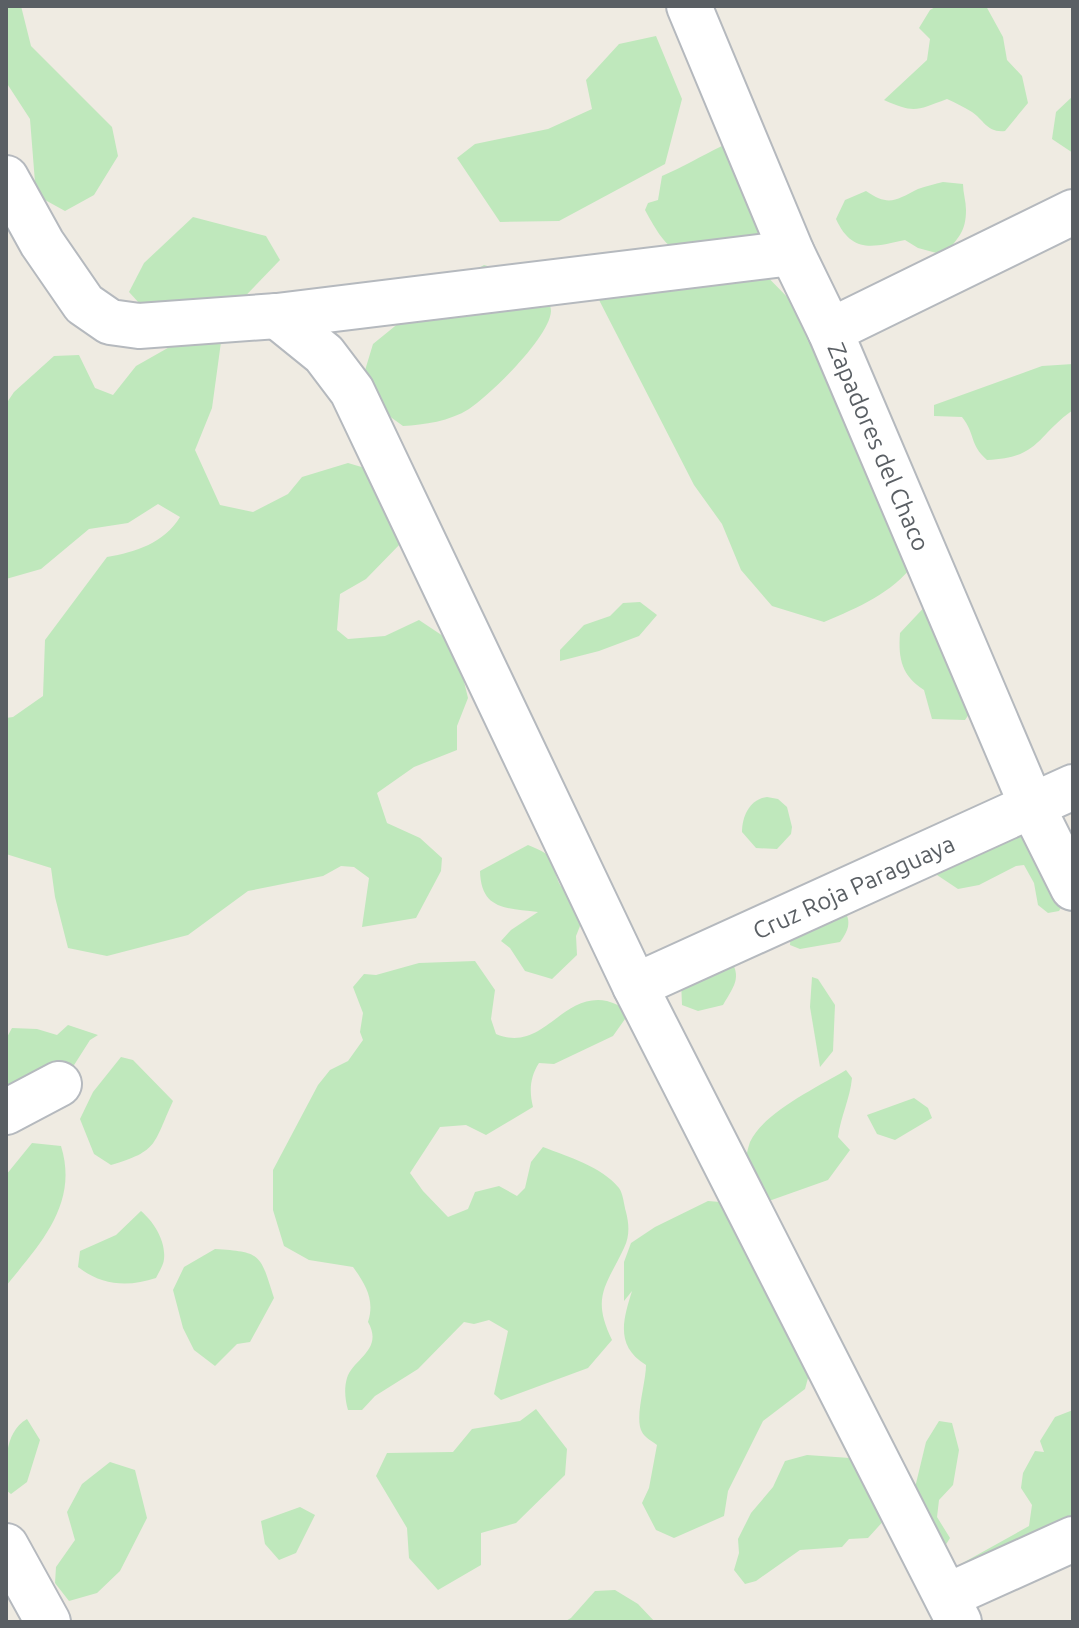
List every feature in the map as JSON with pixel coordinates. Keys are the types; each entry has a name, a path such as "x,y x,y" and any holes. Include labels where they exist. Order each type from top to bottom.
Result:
{"street":[{"name":"Zapadores del Chaco","path":"689,6 792,253 830,331 1032,806 1073,888"},
{"path":"6,178 65,279 84,304 110,322 139,326 277,316 792,253"},
{"path":"830,331 1073,212"},
{"path":"277,316 324,354 352,391 635,986 953,1609 1073,1539"},
{"name":"Cruz Roja Paraguaya","path":"635,986 1073,787"},
{"path":"6,1112 59,1084"},
{"path":"6,1546 48,1622"}],"green space":[{"path":"6,6 21,6 31,46 112,127 118,156 94,195 65,211 36,195 30,119 6,82"},
{"path":"937,6 986,6 1003,37 1007,60 1022,76 1028,103 1005,131 990,128 972,112 947,99 916,109 884,100 927,60 930,39 919,28 930,10"},
{"path":"656,36 682,99 665,164 559,221 500,222 457,158 475,144 548,129 592,109 586,80 619,44"},
{"path":"1073,96 1073,153 1052,139 1056,112"},
{"path":"722,146 745,161 769,224 728,257 677,250 662,238 654,226 645,210 648,203 658,200 662,176"},
{"path":"943,182 963,184 966,210 963,229 944,255 918,248 905,240 873,246 856,243 842,230 836,219 845,200 866,191 881,199 892,200"},
{"path":"193,217 266,236 280,260 228,314 150,315 129,292 144,263"},
{"path":"753,262 796,306 915,563 885,591 824,622 772,606 741,570 722,524 694,485 597,296"},
{"path":"484,265 513,273 533,272 549,302 551,311 548,322 518,364 469,409 437,422 403,426 385,413 363,377 373,344 437,292"},
{"path":"203,328 221,342 212,408 195,450 220,505 253,512 288,494 302,477 348,463 375,471 403,541 366,579 340,594 337,630 348,639 385,636 419,620 455,644 468,698 457,726 457,750 414,767 377,793 387,823 420,838 442,858 441,871 416,918 362,927 369,878 354,867 341,866 323,876 248,891 188,935 107,956 68,948 51,868 6,854 6,718 13,717 43,696 45,640 107,557 158,540 180,517 158,504 128,523 89,529 41,569 6,579 6,404 14,392 54,356 79,355 95,388 113,395 136,366"},
{"path":"1073,364 1073,410 1036,444 1018,455 987,460 977,449 962,417 934,416 934,405 1042,366"},
{"path":"932,599 986,689 965,720 932,719 924,690 906,673 901,659 900,633"},
{"path":"640,602 657,615 639,636 560,661 560,650 584,625 610,616 623,603"},
{"path":"767,797 778,799 787,807 792,827 791,834 777,849 756,848 742,832 748,809 756,801"},
{"path":"1032,806 1070,892 1059,911 1048,913 1038,905 1034,883 1024,865 979,885 958,889 934,873"},
{"path":"528,845 549,856 560,886 578,901 582,921 576,936 577,955 552,979 525,971 510,948 501,941 511,930 538,912 497,905 490,900 481,884 480,871"},
{"path":"844,910 848,926 840,942 800,949 790,945 791,928"},
{"path":"726,953 735,968 736,979 723,1005 698,1011 682,1005 681,981"},
{"path":"475,961 495,990 491,1019 496,1034 512,1038 527,1036 577,1005 591,1001 607,1001 630,1012 613,1036 554,1064 539,1063 531,1084 533,1107 486,1135 466,1125 440,1127 410,1173 448,1217 468,1209 475,1192 499,1186 517,1196 525,1188 531,1162 543,1147 584,1163 612,1180 622,1193 628,1230 626,1244 603,1292 602,1313 612,1340 588,1368 501,1400 494,1394 508,1331 489,1320 474,1324 464,1322 418,1369 375,1396 362,1410 348,1410 345,1394 347,1378 372,1340 368,1322 368,1293 353,1267 309,1260 284,1246 273,1210 273,1170 318,1085 330,1070 348,1061 363,1040 360,1032 363,1013 353,987 364,974 376,975 419,963"},
{"path":"812,977 818,979 835,1005 833,1051 820,1067 810,1007"},
{"path":"68,1025 98,1035 90,1040 69,1073 6,1102 6,1039 12,1028 37,1029 57,1035"},
{"path":"121,1057 133,1060 173,1101 152,1144 138,1155 111,1165 94,1154 80,1119 93,1092"},
{"path":"846,1070 852,1078 838,1137 850,1150 828,1180 766,1202 744,1167 750,1142 767,1120 779,1111"},
{"path":"914,1098 928,1108 932,1118 895,1140 877,1134 867,1115"},
{"path":"32,1143 61,1146 65,1186 53,1222 43,1239 6,1286 6,1175"},
{"path":"708,1201 732,1203 811,1367 805,1389 763,1421 728,1491 724,1516 674,1538 656,1530 642,1503 649,1488 657,1445 644,1436 640,1426 646,1365 629,1350 624,1332 632,1291 624,1301 624,1262 631,1243 655,1227"},
{"path":"141,1211 155,1226 163,1245 164,1261 156,1278 136,1283 116,1283 97,1278 78,1267 80,1251 116,1235"},
{"path":"215,1249 242,1252 257,1258 274,1298 250,1342 237,1344 215,1366 194,1350 183,1328 173,1290 184,1267"},
{"path":"536,1409 567,1449 565,1475 516,1523 481,1533 481,1565 438,1590 409,1558 407,1528 376,1476 387,1453 453,1452 472,1429 520,1421"},
{"path":"1073,1410 1073,1522 960,1584 959,1565 1029,1526 1032,1505 1021,1488 1023,1473 1035,1451 1044,1452 1040,1441 1055,1417"},
{"path":"27,1419 40,1440 27,1482 11,1494 6,1490 10,1441 19,1425"},
{"path":"939,1421 952,1423 959,1450 953,1485 939,1500 937,1517 950,1538 945,1546 912,1500 926,1442"},
{"path":"807,1455 850,1458 887,1517 868,1538 849,1539 842,1547 800,1550 756,1581 745,1584 734,1570 739,1553 738,1539 751,1513 773,1487 785,1461"},
{"path":"110,1462 135,1470 147,1518 120,1571 97,1593 69,1601 55,1583 56,1567 75,1540 67,1512 82,1484"},
{"path":"300,1507 315,1515 296,1553 279,1560 265,1544 261,1521"},
{"path":"615,1590 638,1604 655,1622 564,1622 595,1591"}]}
